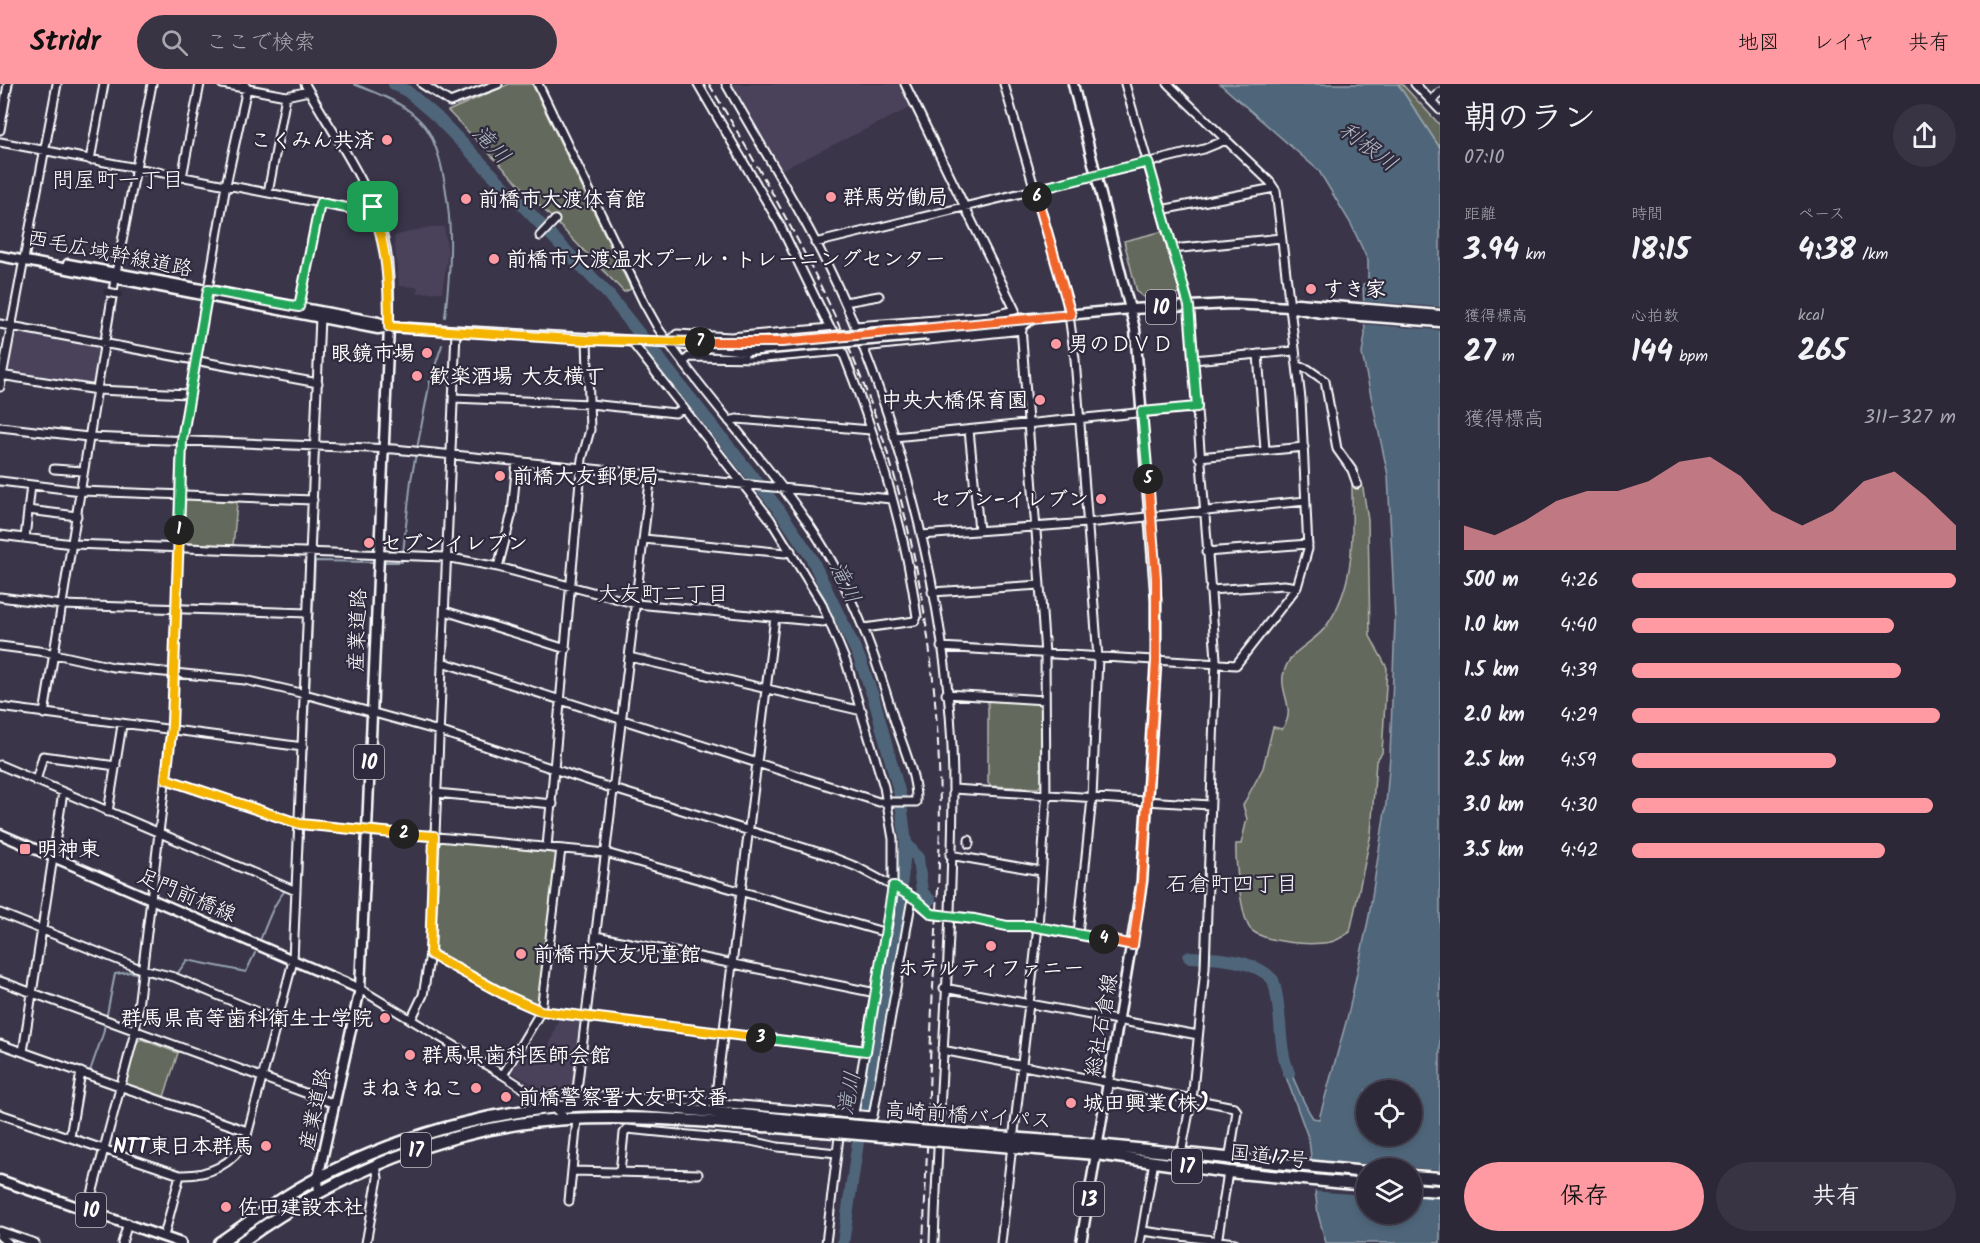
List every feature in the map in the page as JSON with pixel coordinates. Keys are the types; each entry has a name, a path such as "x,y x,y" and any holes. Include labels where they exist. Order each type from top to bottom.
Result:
{"highway":[{"name":"高崎前橋バイパス","path":"219,1243 318,1178 398,1143 480,1120 554,1108 579,1101 822,1127 1097,1149"},
{"name":"高崎前橋バイパス","path":"240,1243 286,1211 319,1192 376,1166 434,1144 467,1135 572,1119 704,1121 822,1127"},
{"name":"国道17号","path":"1097,1149 1181,1154 1356,1171"},
{"name":"国道17号","path":"1097,1149 1154,1161 1228,1172 1356,1184"},
{"path":"1422,1177 1440,1178"},
{"path":"1422,1190 1440,1191"}],"main road":[{"name":"総社石倉線","path":"1073,84 1131,309 1156,589 1156,661 1142,881 1097,1149"},
{"name":"西毛広域幹線道路","path":"0,251 23,258 115,276 378,322 389,327"},
{"name":"西毛広域幹線道路","path":"0,256 23,258"},
{"name":"西毛広域幹線道路","path":"208,293 378,329 389,327 587,340 747,347 927,331 1032,318 1189,306 1290,307 1440,315"},
{"name":"西毛広域幹線道路","path":"1321,309 1440,322"},
{"path":"1021,328 1032,318"},
{"name":"産業道路","path":"319,1192 318,1178 360,989 389,327"},
{"name":"西毛広域幹線道路","path":"927,331 1021,328"},
{"name":"足門前橋線","path":"0,834 360,989"},
{"name":"13","path":"1081,1243 1097,1149"},
{"name":"10","path":"0,1180 181,1243"}],"street":[{"path":"0,130 8,84"},
{"path":"0,387 57,84"},
{"path":"90,160 104,84"},
{"path":"44,714 115,276 152,84"},
{"path":"182,177 200,84"},
{"path":"222,84 245,86 286,96 309,91"},
{"name":"産業道路","path":"305,84 364,186 373,207 384,240 388,266 389,327"},
{"path":"422,84 447,102 453,102 498,84"},
{"path":"442,662 758,764 889,803 913,804 916,798 909,765 864,628 823,547 729,421 665,343 538,84"},
{"path":"698,84 779,223 842,351 882,460 909,566 917,617 915,621 864,628"},
{"path":"726,84 815,243 855,326 894,437 921,535 932,592 946,694 952,789 949,916 934,1243"},
{"path":"1004,84 1071,315 1098,658 1092,798 1078,934"},
{"path":"1125,84 1189,306 1216,664 1205,968 1192,1097 1181,1154"},
{"path":"941,647 1233,665 1240,662 1296,587 1307,560 1304,447 1298,366 1294,351 1274,188 1168,84"},
{"path":"1415,84 1440,110"},
{"path":"855,326 991,316 1015,310 907,85"},
{"path":"88,1209 135,1032 172,731 178,610 182,440 245,86"},
{"path":"268,193 286,96"},
{"path":"815,243 1204,149 1226,140"},
{"path":"0,142 363,211 373,207"},
{"path":"1161,210 1274,188"},
{"path":"299,307 320,203"},
{"path":"540,236 555,220"},
{"path":"1172,249 1281,238"},
{"path":"107,292 118,294"},
{"path":"845,302 879,296"},
{"path":"0,1114 180,1174 203,1173 225,1164 242,1146 293,961 320,317"},
{"path":"0,324 318,383"},
{"path":"665,343 677,333 764,335 830,328"},
{"path":"862,347 1021,328 1046,654 1045,795 1038,927 1014,1132"},
{"path":"411,1020 423,995 430,954 456,331"},
{"path":"547,847 553,804 582,467 590,434 587,340"},
{"path":"633,341 682,409 742,483 791,550 829,620 862,711 889,803 895,887 855,1114"},
{"path":"683,363 689,357 753,358 842,351"},
{"path":"1193,360 1294,351"},
{"path":"1258,354 1265,450"},
{"path":"1298,366 1314,372 1324,381 1337,448 1352,470 1357,484"},
{"path":"1,375 97,390 189,394"},
{"path":"454,398 590,404 675,412 682,409"},
{"path":"894,437 1197,407"},
{"path":"729,421 737,419 871,430"},
{"path":"0,426 88,437 383,448 891,500"},
{"path":"969,430 980,530"},
{"path":"1199,457 1304,447"},
{"path":"498,567 512,513 518,461"},
{"path":"54,469 84,471"},
{"path":"651,474 596,936 579,1101 615,1096 873,1116 912,897"},
{"path":"0,482 81,491 313,500"},
{"path":"25,538 31,485"},
{"path":"921,535 1087,523 1306,501"},
{"path":"28,510 77,516"},
{"path":"0,535 72,544 446,557 498,567 636,604 823,622 829,620"},
{"path":"644,539 785,553 791,550"},
{"path":"1206,552 1308,544"},
{"path":"932,592 1040,585"},
{"path":"1210,590 1284,585 1296,587"},
{"path":"0,597 62,605 308,613"},
{"path":"445,611 566,649"},
{"path":"715,1102 775,617"},
{"path":"0,646 53,654 113,667 245,680 305,694 439,731 614,789 824,854 895,887 912,897 928,913 1007,926 1038,927 1133,945"},
{"path":"629,657 862,711"},
{"path":"946,694 1045,699"},
{"path":"0,707 122,725 303,747"},
{"path":"108,812 122,725"},
{"path":"36,781 43,756 116,766"},
{"path":"0,765 296,891"},
{"path":"166,779 300,824 606,853 887,933"},
{"path":"952,789 1210,805"},
{"path":"23,1052 63,792"},
{"path":"436,793 553,804"},
{"path":"503,1075 541,1011 561,849"},
{"path":"950,855 1041,871"},
{"path":"0,913 142,969 174,976 277,1020"},
{"path":"596,936 876,993"},
{"path":"430,954 507,996 541,1011 866,1051"},
{"path":"0,981 334,1104"},
{"path":"944,988 1198,1035"},
{"path":"360,989 572,1119 573,1171 569,1201"},
{"path":"0,1044 247,1131"},
{"path":"942,1050 1192,1097 1237,1109 1229,1160"},
{"path":"70,1137 81,1072"},
{"path":"826,1243 842,1112"},
{"path":"620,1172 624,1133 627,1129 751,1141 778,1147 837,1153"},
{"path":"1001,1243 1011,1154"},
{"path":"1140,1243 1154,1161"},
{"path":"366,1243 378,1178 376,1166"},
{"path":"573,1171 698,1174"},
{"path":"1217,1242 1228,1172"},
{"path":"164,1236 180,1174"},
{"path":"122,1243 128,1223"},
{"path":"0,1231 35,1243"},
{"path":"1142,1231 1235,1243"},
{"path":"0,1236 8,1243"}],"shaded area":[{"path":"732,84 899,84 910,108 781,170"},
{"path":"429,227 444,227 448,253 442,292 417,293 418,287 399,286 394,236"},
{"path":"11,328 99,344 92,388 3,375"},
{"path":"558,1020 580,1022 583,1026 573,1099 558,1099 512,1072 526,1051 544,1061"}],"green space":[{"path":"509,84 532,84 631,289 624,292 448,111"},
{"path":"1398,84 1402,84 1440,125 1440,148"},
{"path":"1164,231 1182,293 1143,297 1137,292 1124,241"},
{"path":"1362,482 1368,520 1370,636 1387,668 1382,753 1376,761 1371,834 1350,932 1326,943 1276,940 1264,937 1249,927 1243,911 1236,844 1241,844 1247,819 1243,805 1263,768 1273,727 1282,729 1286,722 1288,709 1283,676 1286,666 1296,652 1322,632 1337,609 1344,592 1351,557 1352,483"},
{"path":"188,498 237,503 233,546 183,541 185,501"},
{"path":"990,699 1038,702 1042,705 1041,785 1038,788 991,786 988,783 988,701"},
{"path":"444,841 555,853 557,858 536,1006 433,949 437,845"},
{"path":"141,1039 178,1053 164,1097 160,1099 128,1088 125,1084 136,1043"}],"water":[{"name":"利根川","path":"1220,84 1398,84 1440,148 1440,1243 1326,1243 1318,1214 1309,1140 1281,1063 1283,1058 1308,1111 1313,1118 1319,1119 1348,1015 1369,916 1386,804 1395,621 1388,475 1362,354 1365,335 1363,284 1368,283 1368,261 1351,224 1319,171"}],"pier":[{"path":"1361,301 1440,307 1440,330 1362,324"},
{"path":"1306,1159 1356,1163 1356,1176 1308,1172"},
{"path":"1422,1169 1440,1170 1440,1183 1422,1182"},
{"path":"1309,1175 1356,1178 1356,1194 1311,1191"}],"waterway":[{"path":"354,84 409,110 424,125 437,151 445,186 450,239 445,317"},
{"name":"滝川","path":"394,84 407,91 436,116 608,294 780,511 811,557 859,657 874,699 900,795 906,843 896,932 858,1142 843,1243"},
{"path":"381,562 402,562 411,480 430,381 442,345"},
{"path":"298,880 301,878 315,561 375,562"},
{"path":"906,843 918,858 922,892 930,900"},
{"path":"261,938 278,901 293,883"},
{"path":"0,1040 90,1071 103,1034 115,974 131,972 172,981 187,960 246,972 255,953"},
{"path":"1189,957 1222,959 1245,964 1265,973 1273,980 1285,1062 1289,1073"}],"railway":[{"path":"709,84 785,216 851,353 886,448 916,565 934,685 940,795 923,1243"}],"place":[{"name":"こくみん共済","path":"387,140"},
{"name":"群馬労働局","path":"831,197"},
{"name":"前橋市大渡体育館","path":"466,199"},
{"name":"前橋市大渡温水プール・トレーニングセンター","path":"494,259"},
{"name":"すき家","path":"1311,289"},
{"name":"男のＤＶＤ","path":"1056,344"},
{"name":"眼鏡市場","path":"427,353"},
{"name":"歓楽酒場 大友横丁","path":"417,376"},
{"name":"中央大橋保育園","path":"1040,400"},
{"name":"前橋大友郵便局","path":"500,476"},
{"name":"セブン-イレブン","path":"1101,499"},
{"name":"セブンイレブン","path":"369,543"},
{"name":"明神東","path":"25,849"},
{"name":"ホテルティファニー","path":"991,946"},
{"name":"前橋市大友児童館","path":"521,954"},
{"name":"群馬県高等歯科衛生士学院","path":"385,1018"},
{"name":"群馬県歯科医師会館","path":"410,1055"},
{"name":"まねきねこ","path":"476,1088"},
{"name":"前橋警察署大友町交番","path":"506,1097"},
{"name":"城田興業(株)","path":"1071,1103"},
{"name":"NTT東日本群馬","path":"266,1146"},
{"name":"佐田建設本社","path":"226,1207"}],"district":[{"name":"問屋町一丁目","path":"118,179"},
{"name":"大友町二丁目","path":"663,593"},
{"name":"石倉町四丁目","path":"1232,883"}],"route":[{"path":"1148,162 1189,306 1197,407 1142,412 1156,578 1156,661 1142,881 1133,945 1031,926 1007,926 974,919 936,915 928,913 915,899 893,886 866,1051 550,1013 534,1009 507,996 430,954 434,836 366,832 300,824 166,779 172,725 178,610 182,440 208,290 299,307 320,203 363,211 373,207 384,240 388,266 389,327 587,340 668,343 682,340 733,344 782,342 1071,315 1035,190 1148,162"}]}
